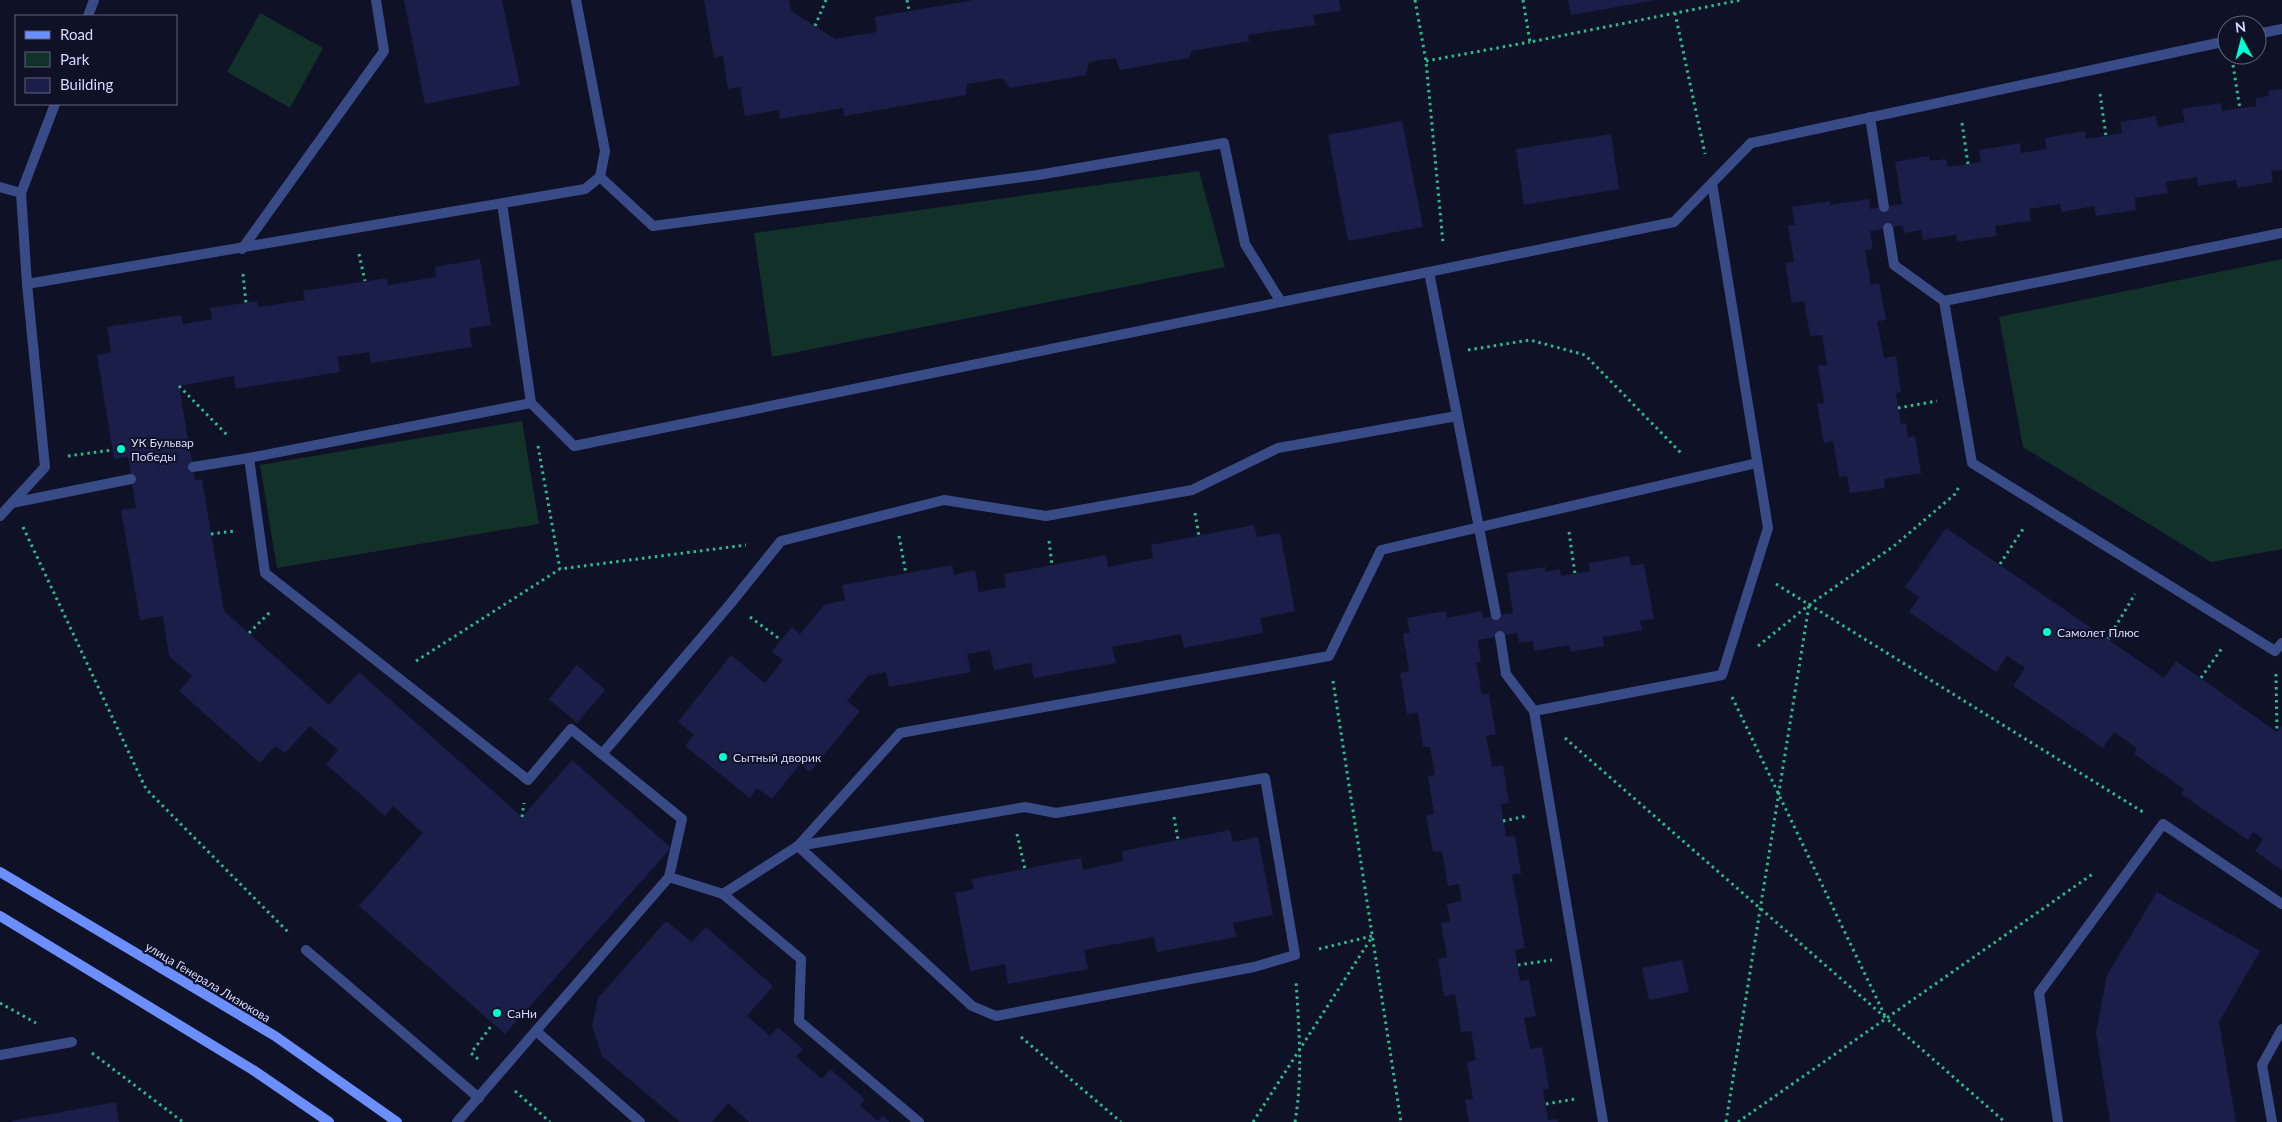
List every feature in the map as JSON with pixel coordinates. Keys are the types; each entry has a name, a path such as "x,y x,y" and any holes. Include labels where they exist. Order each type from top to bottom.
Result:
{"main road":[{"name":"улица Генерала Лизюкова","path":"0,872 275,1036 397,1122"},
{"path":"0,916 253,1070 329,1122"}],"lane":[{"path":"88,15 94,0"},
{"path":"242,249 384,51 376,0"},
{"path":"27,284 242,249 586,189 600,177 605,151 576,0"},
{"path":"2267,32 2282,29"},
{"path":"502,203 531,403 574,446 1674,222 1751,143 2217,43"},
{"path":"0,516 45,467 27,284 21,193 55,105"},
{"path":"1870,117 1884,207"},
{"path":"600,177 653,226 1038,175 1224,143 1245,244 1281,302"},
{"path":"1534,711 1722,675 1768,528 1712,183"},
{"path":"0,187 21,193"},
{"path":"1888,228 1894,265 1944,301 1959,397 1972,463 2237,627 2279,647"},
{"path":"1944,301 2282,233"},
{"path":"1429,272 1496,615"},
{"path":"193,467 249,458 531,403"},
{"path":"602,754 731,603 781,541 944,500 1046,516 1192,490 1278,448 1457,416"},
{"path":"249,458 265,573 528,780 571,729 682,819 669,877 457,1122"},
{"path":"723,894 798,846 900,733 1329,656 1381,550 1757,464"},
{"path":"12,503 131,479"},
{"path":"1500,636 1506,674 1534,711 1603,1122"},
{"path":"1265,778 1294,955 1254,967 996,1016 972,1006 798,846 1025,807 1056,813 1265,778"},
{"path":"2058,1122 2039,993 2164,824 2282,904"},
{"path":"669,877 723,894 801,960 799,1021 919,1122"},
{"path":"306,950 479,1098"},
{"path":"2272,1122 2262,1065 2282,1029"},
{"path":"536,1031 640,1122"},
{"path":"0,1055 72,1042"}],"path":[{"path":"815,26 826,0"},
{"path":"907,0 909,11"},
{"path":"1415,0 1426,61 1446,268"},
{"path":"1522,0 1530,42"},
{"path":"1426,61 1741,0"},
{"path":"1675,13 1712,183"},
{"path":"2233,65 2240,108"},
{"path":"2096,69 2106,136"},
{"path":"1958,98 1968,164"},
{"path":"1445,354 1530,340 1584,355 1703,476"},
{"path":"179,386 249,458"},
{"path":"1898,408 1959,397"},
{"path":"531,403 560,569"},
{"path":"44,459 112,450"},
{"path":"1886,1018 1722,675 1810,605 1894,546 1955,494 1972,463"},
{"path":"12,503 146,789 306,950"},
{"path":"2000,564 2039,504"},
{"path":"1566,507 1575,574"},
{"path":"895,513 906,574"},
{"path":"394,674 560,569 781,541"},
{"path":"1754,571 2164,824"},
{"path":"2108,639 2149,572"},
{"path":"249,633 290,592"},
{"path":"731,603 781,640"},
{"path":"1726,1122 1810,605"},
{"path":"2201,678 2237,627"},
{"path":"2277,732 2279,647"},
{"path":"1329,656 1401,1122"},
{"path":"1534,711 2005,1122"},
{"path":"1012,809 1025,868"},
{"path":"1738,1122 2098,870"},
{"path":"1295,1122 1299,1094 1301,1048 1294,955 1372,936"},
{"path":"1253,1122 1372,936"},
{"path":"1518,965 1576,957"},
{"path":"0,1003 97,1055 183,1122"},
{"path":"996,1016 1121,1122"}],"green space":[{"path":"260,13 323,48 290,108 227,72"},
{"path":"1199,171 1225,267 772,357 754,233"},
{"path":"2282,259 2282,549 2211,562 2023,447 1999,317"},
{"path":"522,421 539,524 277,568 260,465"}],"building":[{"path":"404,0 502,0 520,85 425,104"},
{"path":"704,0 789,0 791,11 835,39 877,32 875,17 973,0 1339,0 1341,11 1313,15 1315,25 1248,35 1249,41 1192,51 1189,58 1120,70 1115,58 1089,62 1086,75 1010,88 1002,78 967,84 966,95 844,116 843,108 780,119 779,110 745,116 740,87 728,89 723,56 714,58"},
{"path":"1568,0 1651,0 1651,1 1571,15"},
{"path":"2282,89 2282,170 2271,171 2273,182 2237,188 2236,180 2198,186 2197,177 2166,182 2168,193 2135,198 2136,210 2096,216 2094,206 2061,212 2060,204 2029,209 2031,221 1995,226 1997,236 1957,242 1956,235 1923,240 1921,230 1904,233 1903,225 1870,231 1873,249 1865,250 1871,285 1879,283 1886,320 1877,321 1884,358 1896,356 1901,392 1896,393 1901,424 1906,423 1908,437 1915,436 1921,473 1884,479 1885,488 1850,493 1847,476 1839,477 1833,441 1824,443 1817,404 1824,403 1818,366 1827,365 1822,335 1810,336 1804,301 1792,303 1785,263 1794,262 1788,226 1795,225 1792,207 1830,201 1830,205 1869,199 1870,209 1902,204 1895,162 1929,156 1930,161 1946,159 1948,167 1981,162 1979,150 2020,143 2021,153 2047,149 2045,138 2085,131 2086,139 2122,133 2120,122 2156,116 2158,127 2185,122 2182,109 2221,103 2222,111 2256,106 2256,98 2269,96 2268,91"},
{"path":"1402,121 1423,227 1348,241 1328,135"},
{"path":"1611,134 1619,189 1524,205 1516,149"},
{"path":"480,259 491,325 469,329 472,347 371,363 369,352 337,357 340,372 236,389 234,376 179,386 195,480 202,479 224,611 329,705 359,672 522,817 572,760 671,848 505,1034 359,906 423,833 393,806 385,816 326,764 338,750 310,726 285,753 275,746 260,763 179,691 192,676 169,656 163,616 140,620 121,510 136,508 128,457 114,459 97,355 111,352 107,327 181,315 183,324 212,319 210,308 257,301 258,307 305,300 303,291 387,278 388,285 436,277 435,267"},
{"path":"1254,525 1257,537 1280,533 1295,611 1260,618 1263,633 1184,648 1181,634 1112,647 1116,663 1034,678 1031,663 994,670 990,650 967,654 971,672 889,687 886,672 868,676 847,701 860,711 810,772 800,764 772,799 757,788 750,798 685,746 694,735 678,722 731,655 765,683 783,660 772,652 781,640 792,627 800,634 824,605 845,600 842,585 952,565 954,575 975,570 979,592 1006,587 1004,574 1106,555 1108,567 1153,558 1151,545"},
{"path":"1946,528 2164,678 2176,661 2277,732 2282,725 2282,870 2255,851 2263,839 2253,832 2248,840 2181,794 2184,789 2134,754 2137,748 2114,732 2103,748 2013,686 2025,668 2007,656 1996,672 1909,612 1919,597 1905,587"},
{"path":"1629,556 1631,566 1644,564 1654,619 1640,621 1642,630 1603,637 1604,646 1571,652 1569,645 1534,651 1533,641 1519,643 1517,633 1478,640 1481,662 1476,662 1482,694 1489,694 1496,734 1486,736 1492,767 1503,765 1509,803 1501,804 1506,837 1515,836 1521,873 1512,875 1525,948 1515,950 1520,981 1529,980 1536,1016 1524,1018 1530,1049 1542,1047 1549,1088 1543,1090 1548,1120 1557,1119 1558,1122 1469,1122 1465,1100 1473,1099 1467,1062 1476,1060 1471,1031 1461,1032 1455,994 1444,996 1438,959 1447,957 1441,923 1450,921 1447,904 1462,901 1459,884 1448,886 1442,851 1433,852 1426,815 1434,814 1428,776 1435,775 1430,747 1423,747 1418,713 1407,714 1400,673 1409,671 1403,634 1410,633 1407,618 1446,611 1447,618 1482,611 1483,618 1513,613 1507,573 1545,567 1545,572 1560,569 1561,576 1590,571 1589,563"},
{"path":"577,665 605,690 577,723 549,699"},
{"path":"1230,830 1233,842 1258,837 1273,915 1233,923 1236,937 1157,952 1154,937 1084,950 1088,969 1008,984 1005,964 970,971 955,893 974,889 972,879 1081,858 1083,870 1123,861 1122,851"},
{"path":"2157,892 2260,951 2219,1022 2236,1122 2110,1122 2096,1033 2107,975"},
{"path":"666,921 692,942 706,927 773,986 747,1016 770,1036 778,1027 803,1049 796,1057 822,1079 830,1069 865,1099 860,1106 878,1121 883,1116 890,1122 749,1122 728,1103 712,1122 680,1122 602,1056 592,1026 598,998"},
{"path":"1682,960 1689,992 1649,1000 1642,968"},
{"path":"116,1102 119,1122 12,1122 12,1121"}],"place":[{"name":"УК Бульвар Победы","path":"121,449"},
{"name":"Самолет Плюс","path":"2047,632"},
{"name":"Сытный дворик","path":"723,757"},
{"name":"СаНи","path":"497,1013"}]}
